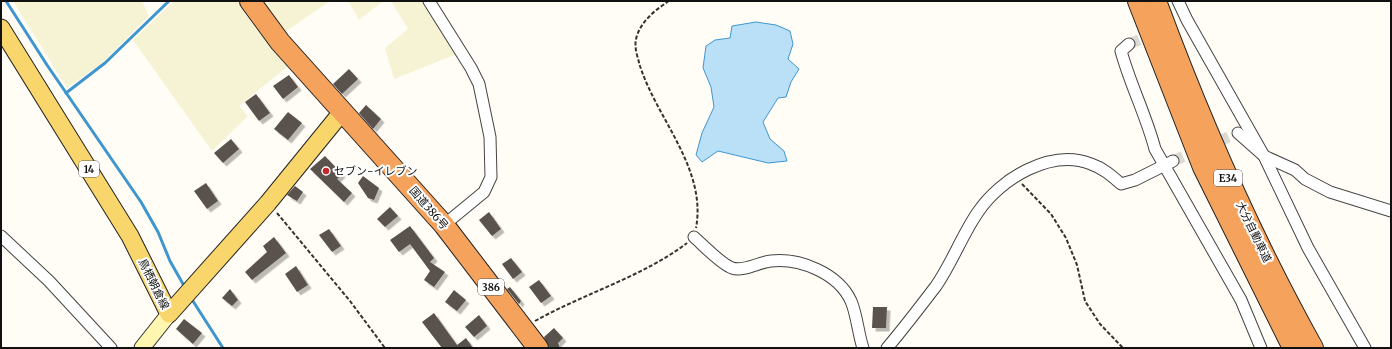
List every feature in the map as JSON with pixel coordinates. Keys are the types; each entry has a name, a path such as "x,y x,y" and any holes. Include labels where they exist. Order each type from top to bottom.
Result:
{"highway":[{"name":"国道386号","path":"250,1 280,42 444,225 538,348"},
{"name":"大分自動車道","path":"1138,1 1203,167 1293,348"},
{"name":"大分自動車道","path":"1156,1 1185,80 1222,165 1260,245 1313,348"}],"main road":[{"name":"鳥栖朝倉線","path":"1,28 130,236 169,314 268,203 342,112"},
{"path":"142,348 169,314"}],"street":[{"path":"429,1 471,68 479,84 490,137 491,177 484,192 444,225"},
{"path":"1178,1 1187,20 1264,156 1308,248 1365,348"},
{"path":"1174,26 1187,20"},
{"path":"1129,44 1121,51 1127,73 1149,126 1155,149 1168,163 1241,300 1261,348"},
{"path":"1238,133 1264,156 1295,170 1305,179 1330,192 1391,211"},
{"path":"887,348 936,286 978,211 992,194 1015,177 1039,166 1059,161 1074,160 1090,163 1106,171 1121,184 1135,180 1168,163"},
{"path":"1,236 49,282 111,348"},
{"path":"694,237 731,267 740,269 769,261 782,260 804,264 832,278 845,290 852,303 863,348"}],"path":[{"path":"523,329 529,324 557,309 670,256 694,237 699,213 699,201 694,182 682,151 644,77 636,52 635,40 643,21 669,1"},
{"path":"1015,177 1051,214 1066,238 1077,265 1085,301 1100,324 1123,348"},
{"path":"268,203 350,301 385,348"}],"shaded area":[{"path":"13,1 142,1 149,16 102,63 67,88"},
{"path":"174,1 241,1 288,66 239,106 248,116 212,151 133,40"},
{"path":"262,1 330,1 285,32"},
{"path":"348,1 383,1 359,20"},
{"path":"391,1 425,1 457,54 394,79 385,48 408,29"}],"water":[{"path":"756,22 776,25 790,31 793,44 788,59 799,69 791,82 786,97 778,98 763,122 770,139 784,151 787,161 768,163 718,151 702,162 696,155 702,133 714,107 711,87 703,68 706,46 715,40 730,38 732,26"}],"building":[{"path":"349,69 358,79 342,94 333,84"},
{"path":"289,75 298,87 283,99 273,86"},
{"path":"256,94 270,113 259,121 245,102"},
{"path":"366,105 381,119 373,129 359,113"},
{"path":"288,112 302,123 288,140 274,129"},
{"path":"231,139 239,149 223,163 214,153"},
{"name":"セブン-イレブン","path":"325,156 342,174 337,179 352,193 344,202 310,169"},
{"path":"363,176 379,188 374,200 368,198 358,183"},
{"path":"206,183 218,201 207,209 194,191"},
{"path":"295,186 303,192 297,201 287,195"},
{"path":"390,207 398,216 385,227 377,219"},
{"path":"489,212 501,229 492,236 479,220"},
{"path":"410,226 434,258 430,262 445,272 434,287 424,280 430,271 410,244 399,252 390,240"},
{"path":"329,229 341,246 332,252 319,235"},
{"path":"274,237 286,253 252,280 245,272 267,252 263,246"},
{"path":"511,258 522,272 513,279 502,264"},
{"path":"296,266 308,285 297,292 285,274"},
{"path":"539,280 551,296 541,303 529,287"},
{"path":"510,287 521,301 519,304 507,289"},
{"path":"230,289 238,300 232,306 222,298"},
{"path":"454,290 466,300 457,311 445,302"},
{"path":"873,307 887,307 886,328 872,328"},
{"path":"434,313 457,345 466,338 473,348 442,348 422,322"},
{"path":"479,315 487,326 474,337 465,327"},
{"path":"184,319 202,333 193,344 176,329"},
{"path":"554,328 563,338 558,343 560,348 549,348 544,337"}],"waterway":[{"path":"6,1 47,65 141,202 158,232 170,261 183,284"},
{"path":"66,93 105,63 169,1"},
{"path":"191,298 223,348"}],"tunnel":[{"path":"1129,44 1156,33"},
{"path":"1173,161 1238,133"}],"place":[{"name":"セブン-イレブン","path":"326,171"}]}
